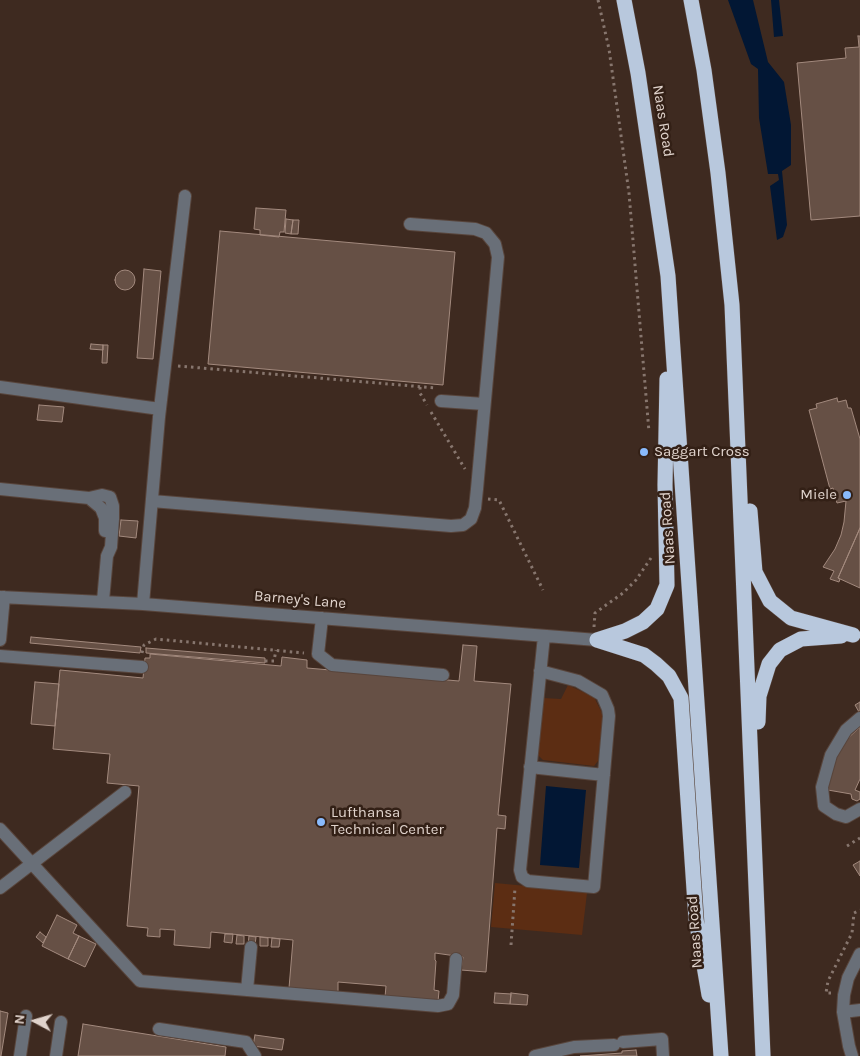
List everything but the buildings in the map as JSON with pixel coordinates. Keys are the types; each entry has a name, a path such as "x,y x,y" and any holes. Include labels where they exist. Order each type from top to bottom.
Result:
{"highway":[{"name":"Naas Road","path":"624,0 638,72 668,276 720,1056"},
{"path":"691,0 704,70 718,173 732,305 763,1056"},
{"path":"594,640 625,631 643,622 657,609 667,585 665,485 668,276"},
{"path":"737,426 748,480 755,572 770,601 791,618 856,637"},
{"path":"753,828 759,696 769,664 780,650 801,638 856,637"},
{"path":"594,640 644,655 668,676 681,698 696,919 720,1056"}],"street":[{"path":"143,604 160,409 185,196"},
{"path":"152,501 451,526 463,525 471,519 481,494 484,404 498,257 495,244 486,233 475,229 410,224"},
{"path":"0,387 160,409"},
{"path":"442,401 484,404"},
{"path":"0,490 89,498 102,495 110,497 114,506 111,547 107,556 103,601"},
{"path":"0,640 2,597"},
{"name":"Barney's Lane","path":"2,597 103,601 594,640"},
{"path":"322,618 318,654 332,665 444,675"},
{"path":"540,671 578,681 602,695 610,716 594,887 528,881 522,877 520,870 530,768 540,671 544,636"},
{"path":"0,656 142,666"},
{"path":"860,718 846,730 831,755 822,787 824,806 836,814 846,817 860,809"},
{"path":"530,768 604,775"},
{"path":"0,888 125,792"},
{"path":"0,829 140,981 438,1006 448,1004 453,995 456,959"},
{"path":"247,990 251,946"},
{"path":"852,1056 843,1012 844,995 848,978 860,954"},
{"path":"843,1012 860,1010"},
{"path":"20,1056 26,1016"},
{"path":"56,1056 61,1022"},
{"path":"159,1029 246,1042 255,1056"},
{"path":"535,1056 574,1047 662,1039 663,1056"}],"path":[{"path":"598,0 609,49 630,193 650,440"},
{"path":"165,364 442,389 442,401"},
{"path":"420,387 420,393 481,494"},
{"path":"497,500 543,590"},
{"path":"594,640 595,613 623,593 636,580 651,559 653,551"},
{"path":"142,666 144,645 156,639 318,654"},
{"path":"265,661 274,662 276,650"},
{"path":"847,846 860,838"},
{"path":"511,945 515,885 522,877"}],"shaded area":[{"path":"568,685 594,697 601,711 603,718 598,761 594,766 543,760 538,755 543,698 561,699"},
{"path":"495,883 587,893 582,935 491,927"}],"water":[{"path":"728,0 753,0 768,62 784,82 791,125 791,165 782,171 787,225 783,237 777,240 770,186 779,180 778,174 768,174 759,118 758,69 751,64"},
{"path":"771,0 779,0 783,36 774,37"},
{"path":"546,786 586,790 579,868 540,865"}],"place":[{"name":"Saggart Cross","path":"644,452"},
{"name":"Miele","path":"847,495"},
{"name":"Lufthansa Technical Center","path":"321,822"}]}
